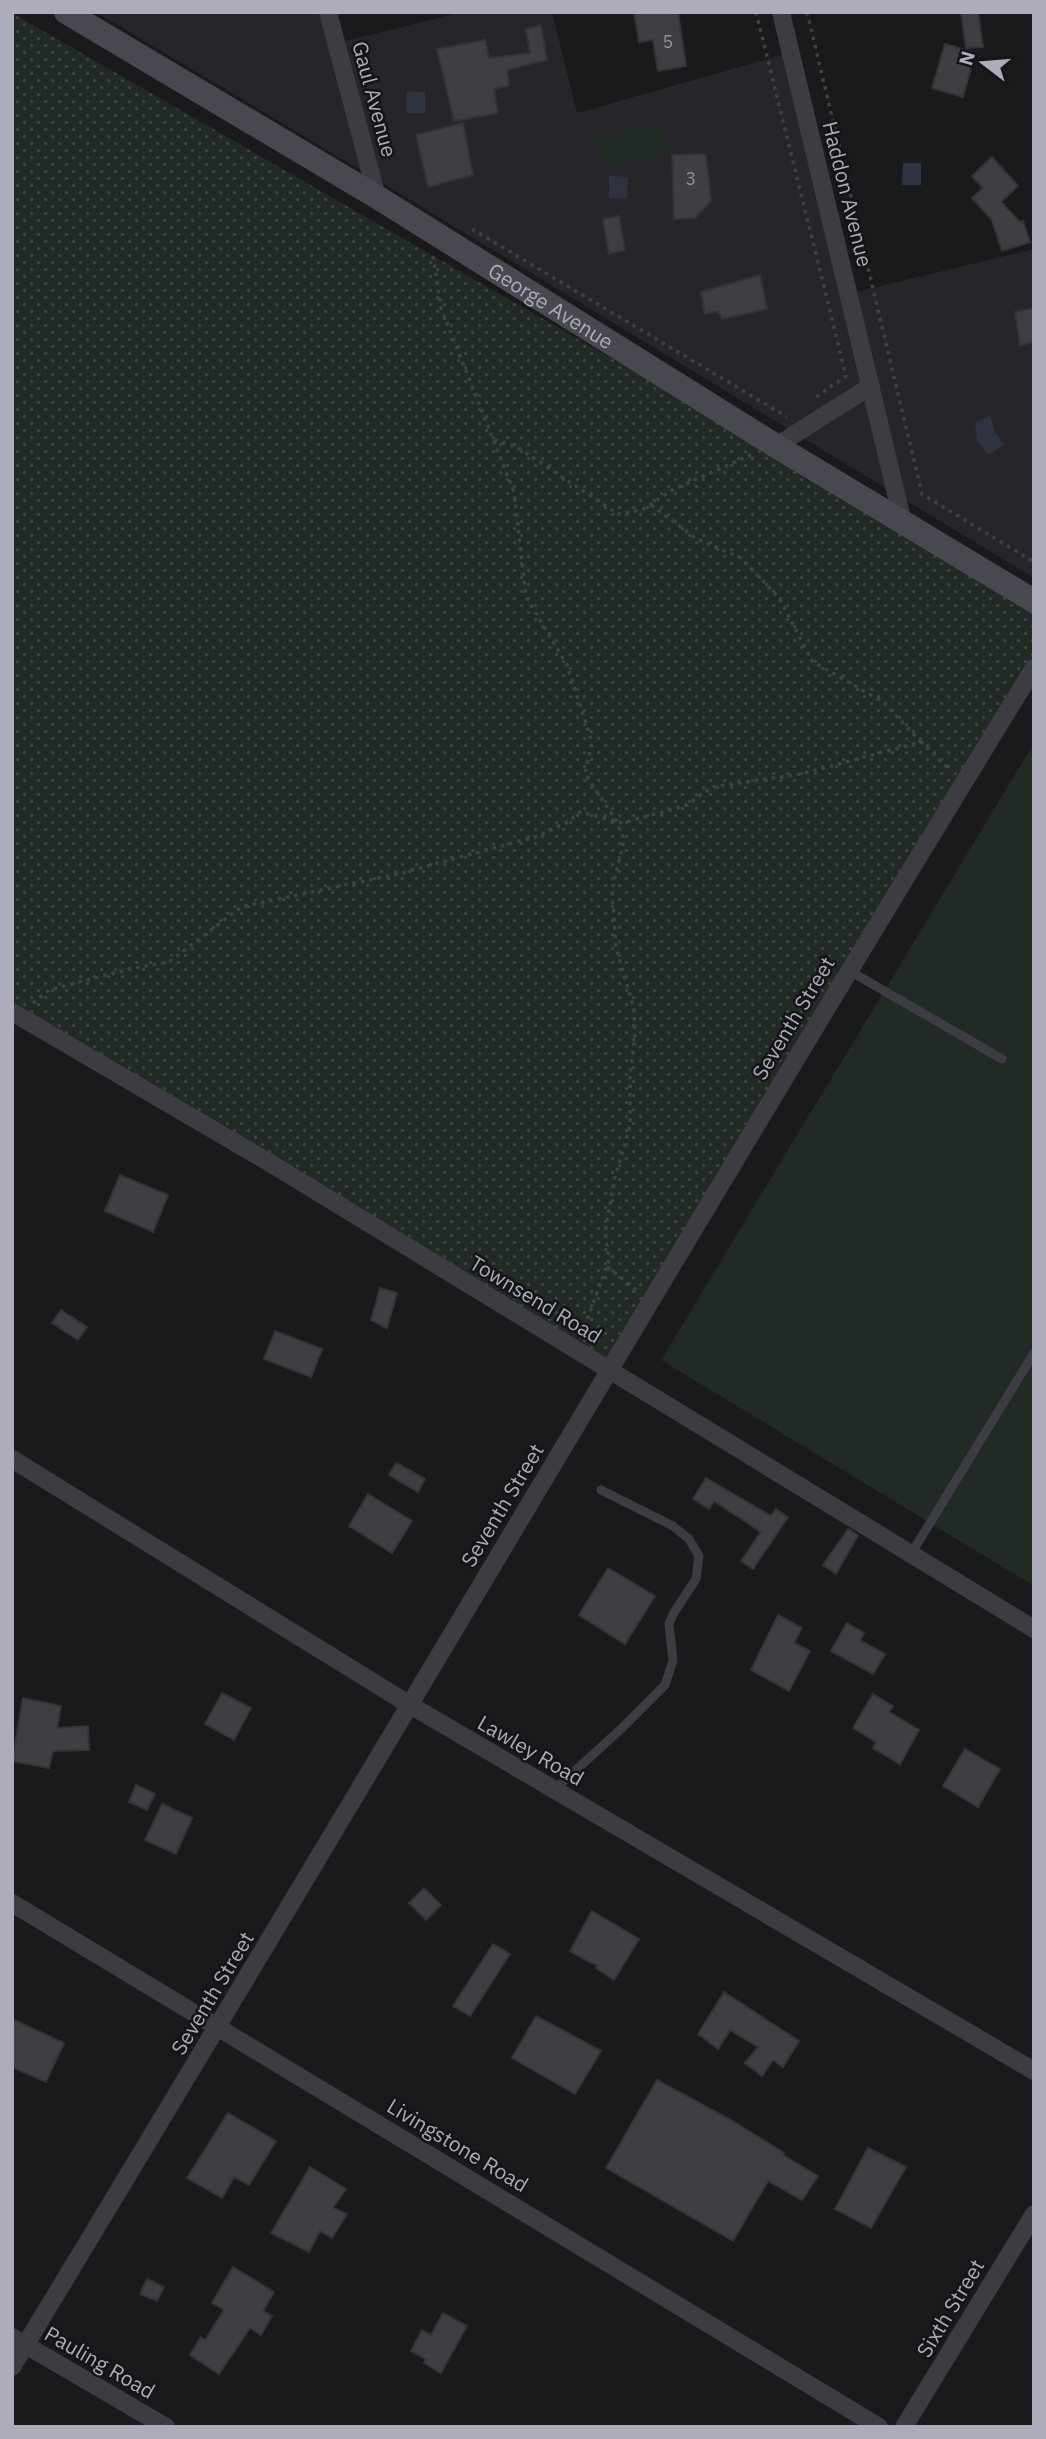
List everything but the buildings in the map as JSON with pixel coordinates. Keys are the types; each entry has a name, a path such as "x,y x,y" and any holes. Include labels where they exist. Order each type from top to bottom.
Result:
{"main road":[{"name":"George Avenue","path":"66,12 377,197 776,446 1034,601"}],"street":[{"name":"Gaul Avenue","path":"328,12 377,197"},
{"name":"Haddon Avenue","path":"781,12 903,523"},
{"path":"776,446 871,386"},
{"name":"Seventh Street","path":"12,2367 19,2341 219,2027 608,1370 848,970 1034,668"},
{"name":"Townsend Road","path":"15,1014 270,1163 1034,1629"},
{"name":"Lawley Road","path":"12,1459 410,1705 1034,2071"},
{"name":"Livingstone Road","path":"12,1903 879,2427"},
{"name":"Sixth Street","path":"904,2427 1034,2214"},
{"name":"Pauling Road","path":"19,2341 166,2427"}],"lane":[{"path":"848,970 1002,1059"},
{"path":"911,1554 1034,1353"},
{"path":"554,1790 665,1685 673,1660 670,1624 673,1614 696,1579 699,1556 689,1539 673,1526 601,1489"}],"path":[{"path":"756,12 846,376 810,401"},
{"path":"807,12 922,494 1034,562"},
{"path":"465,224 788,417"},
{"path":"429,230 441,308 514,492 526,597 567,665 592,743 585,774 617,822 624,839 612,890 616,948 634,1008 630,1126 615,1178 605,1232 609,1260 587,1320 571,1347"},
{"path":"494,440 517,447 618,514 642,510 674,489 776,446"},
{"path":"651,505 697,539 741,558 779,598 812,661 883,702 963,783"},
{"path":"15,1014 49,990 129,969 169,962 241,907 398,874 538,836 566,823 580,812 623,823 687,805 712,787 801,774 921,742"},
{"path":"607,1267 634,1290 653,1295"}],"shaded area":[{"path":"96,12 326,12 334,44 463,12 552,12 577,113 789,53 847,294 1034,249 1034,578 394,190"},
{"path":"12,13 1034,602 1034,668 608,1370 12,1008"},
{"path":"662,121 670,152 602,168 594,137"},
{"path":"1034,743 1034,1586 661,1360"}],"water":[{"path":"407,91 425,92 425,113 406,113"},
{"path":"903,163 921,163 921,185 902,185"},
{"path":"609,176 628,177 627,198 609,198"},
{"path":"990,415 994,430 1004,445 988,455 977,441 975,423"}]}
